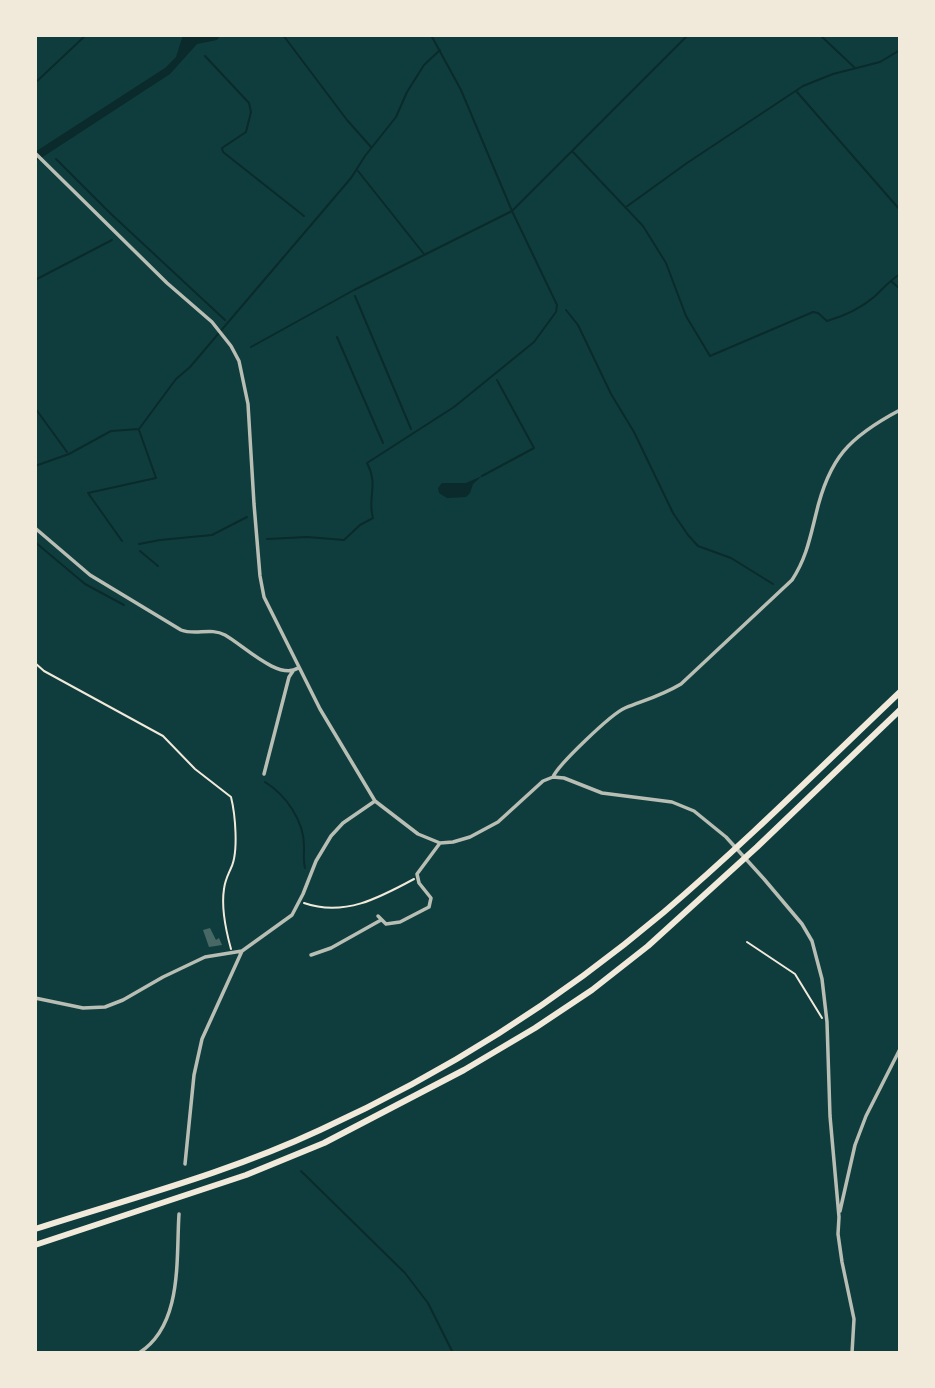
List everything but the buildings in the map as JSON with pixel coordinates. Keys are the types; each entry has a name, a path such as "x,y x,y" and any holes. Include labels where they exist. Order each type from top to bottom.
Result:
{"highway":[{"path":"35,1229 194,1180 267,1153 347,1117 485,1041 590,970 663,913 900,692"},
{"path":"35,1245 234,1180 324,1143 464,1070 535,1028 592,990 648,946 757,847 900,710"}],"street":[{"path":"35,153 167,283 219,329 239,361 248,404 255,518 264,597 341,748 376,801 408,828 440,843 459,841 490,826 508,814 543,780 553,777 564,778 602,793 672,802 694,811 726,837 802,924 812,942 822,979 842,1262 854,1319 852,1353"},
{"path":"553,777 572,755 623,709 664,695 681,684 792,580 802,564 826,479 837,458 859,436 900,410"},
{"path":"35,528 90,575 181,630 189,633 221,633 278,670 293,671"},
{"path":"264,774 289,677 298,668"},
{"path":"35,998 83,1008 105,1007 205,957 242,951 292,915 316,861 331,836 344,822 376,801"},
{"path":"312,955 331,948 379,918 386,924 394,924 429,907 431,897 417,878 420,868 440,843"},
{"path":"185,1164 194,1075 202,1039 242,951"},
{"path":"839,1217 855,1145 900,1049"},
{"path":"139,1353 152,1343 166,1322 174,1290 179,1214"}],"path":[{"path":"35,663 44,671 163,736 195,769 231,797 236,824 235,846 223,894 226,933 232,953"},
{"path":"300,901 321,908 350,907 417,878"},
{"path":"747,942 795,974 827,1024"}],"water":[{"path":"183,35 220,36 217,40 197,44 170,74 35,162 35,152 165,68 176,57"},
{"path":"482,476 473,484 466,497 447,498 439,493 438,488 442,483 466,483"}],"waterway":[{"path":"35,83 86,35"},
{"path":"283,35 347,120 371,147"},
{"path":"251,347 354,290 512,211 461,90 431,35"},
{"path":"267,539 307,537 344,540 360,525 373,518 373,485 367,463 454,407 534,342 556,312 557,305 512,211 688,35"},
{"path":"820,35 855,68"},
{"path":"35,466 69,454 111,431 139,429 176,379 190,367 351,178 396,117 407,92 424,65 440,50"},
{"path":"626,207 803,86 833,74 880,62 900,50"},
{"path":"205,56 249,103 251,112 246,132 222,148 223,152 304,216"},
{"path":"797,92 900,210"},
{"path":"573,152 643,226 666,263 686,316 710,356 813,312 827,321 846,314 869,301 900,274"},
{"path":"56,159 225,320"},
{"path":"358,171 424,254"},
{"path":"35,280 112,240"},
{"path":"891,281 900,289"},
{"path":"355,296 411,429"},
{"path":"566,310 578,325 673,513 688,535 698,546 731,558 773,584"},
{"path":"337,337 383,443"},
{"path":"482,476 534,448 497,380"},
{"path":"35,408 67,452"},
{"path":"122,541 88,493 156,478 139,430"},
{"path":"139,544 212,535 247,517"},
{"path":"35,542 85,584 124,605"},
{"path":"140,551 158,566"},
{"path":"265,782 287,801 297,818 303,837 305,868"},
{"path":"301,1171 405,1273 428,1303 453,1353"}]}
